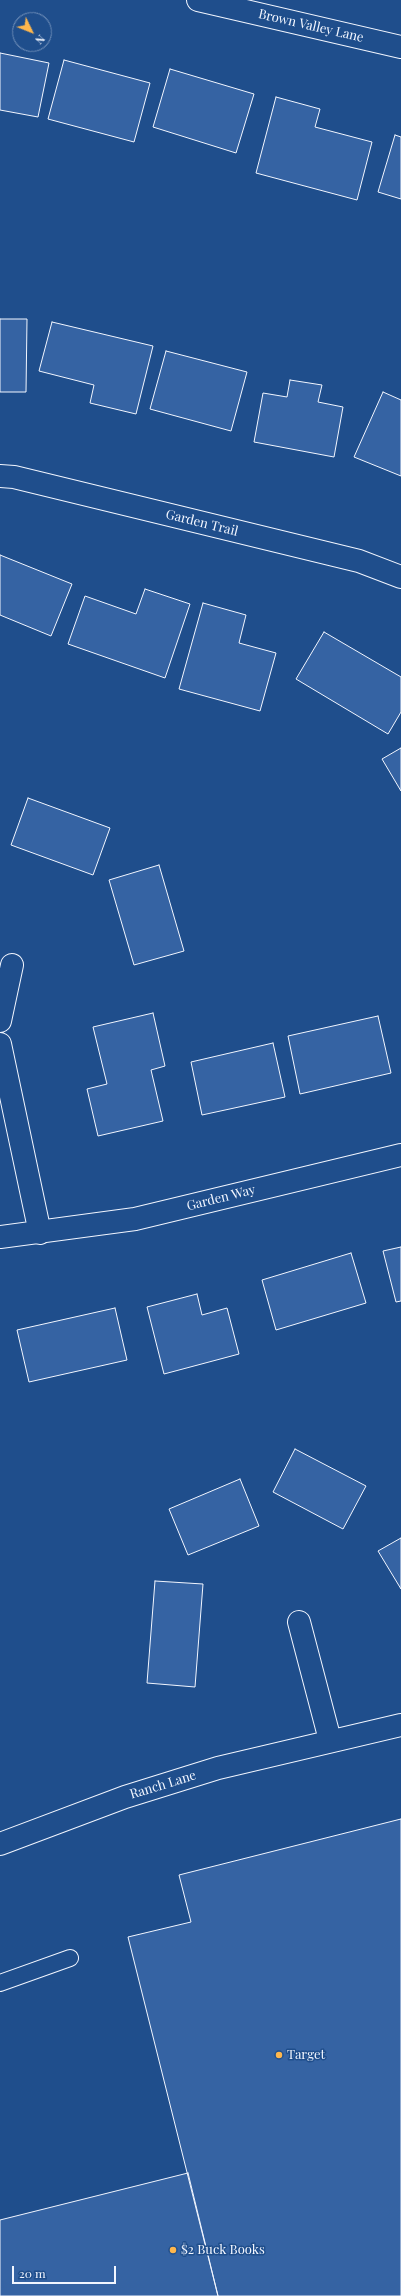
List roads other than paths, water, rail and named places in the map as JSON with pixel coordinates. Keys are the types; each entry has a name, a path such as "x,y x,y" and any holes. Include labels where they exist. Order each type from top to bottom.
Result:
{"street":[{"name":"Brown Valley Lane","path":"198,0 401,47"},
{"name":"Garden Trail","path":"0,476 14,477 359,561 401,577"},
{"path":"0,1021 12,965"},
{"path":"0,1044 40,1233"},
{"name":"Garden Way","path":"0,1237 40,1233 135,1219 401,1155"},
{"path":"300,1622 330,1740"},
{"name":"Ranch Lane","path":"0,1844 125,1797 218,1768 401,1724"}],"lane":[{"path":"0,1984 70,1958"}],"place":[{"name":"Target","path":"279,2055"},
{"name":"$2 Buck Books","path":"173,2250"}]}
